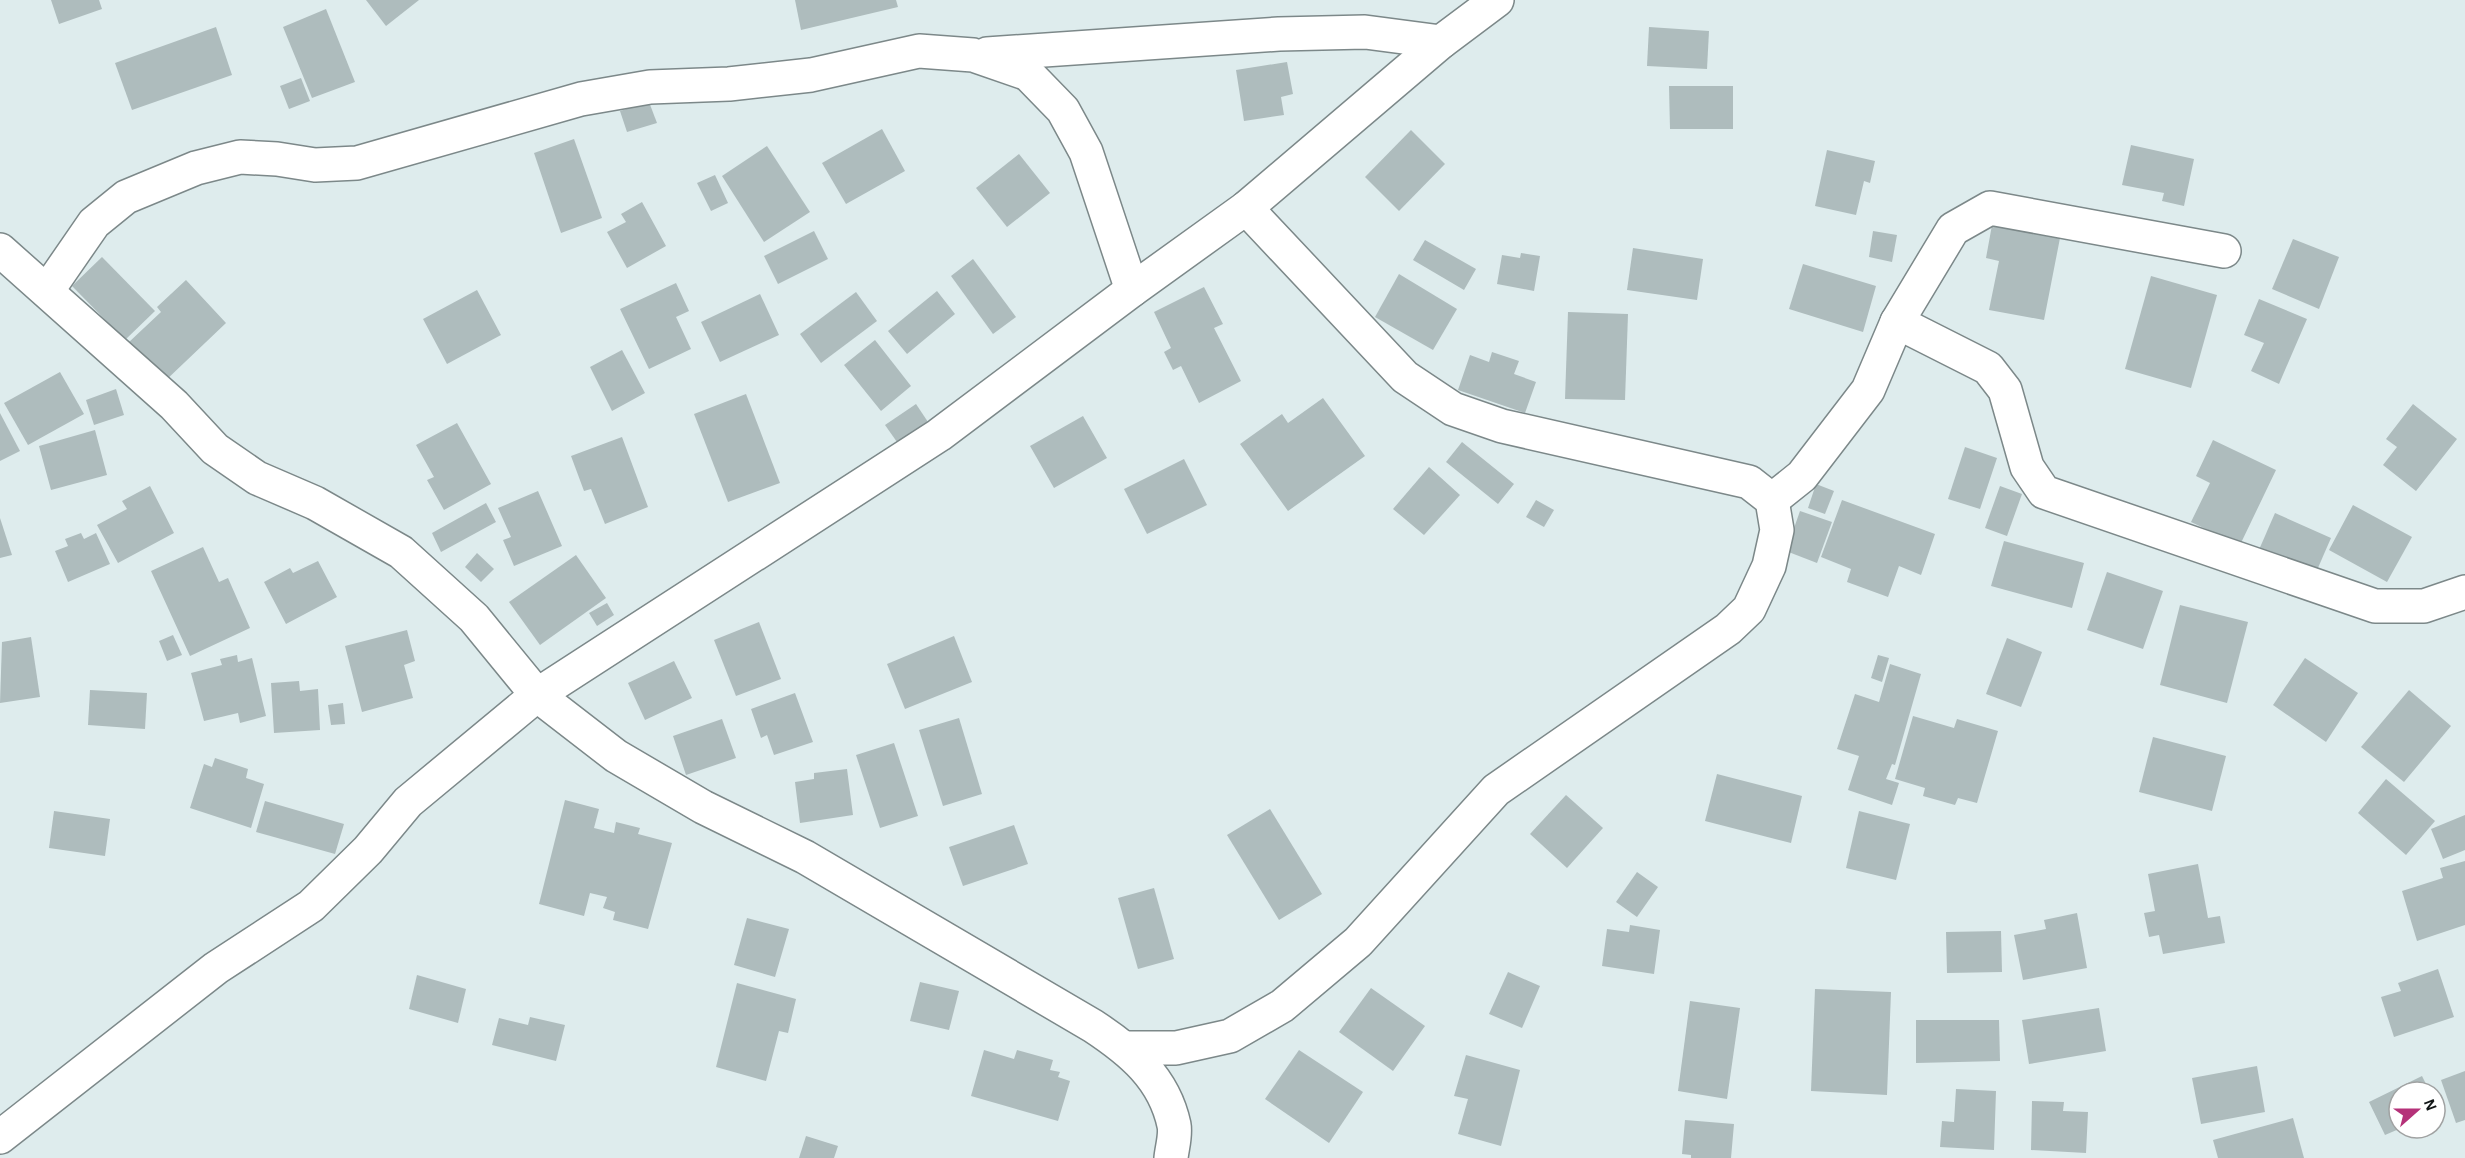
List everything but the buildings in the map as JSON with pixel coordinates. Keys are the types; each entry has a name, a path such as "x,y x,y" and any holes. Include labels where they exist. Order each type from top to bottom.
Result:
{"street":[{"path":"0,1137 216,968 311,906 368,850 408,802 537,694 939,435 1246,207 1441,42 1497,0"},
{"path":"46,291 93,223 126,197 207,166 240,157 277,159 315,165 357,163 581,99 650,87 729,84 811,75 919,51 973,55 1290,34 1365,32 1441,42"},
{"path":"973,55 1028,74 1063,110 1086,152 1132,290"},
{"path":"1127,1048 1176,1048 1230,1036 1282,1006 1358,942 1496,790 1728,629 1749,609 1769,566 1777,530 1772,500 1749,482 1502,426 1453,409 1405,377 1246,207"},
{"path":"1772,500 1802,476 1868,390 1897,322 1953,229 1990,208 2224,251"},
{"path":"0,250 174,405 215,449 257,478 315,503 401,552 474,618 537,694 616,756 703,807 806,857 1127,1048 1158,1082 1175,1127 1171,1158"},
{"path":"1897,322 1988,368 2005,390 2027,468 2044,492 2375,606 2424,606 2465,592"}]}
